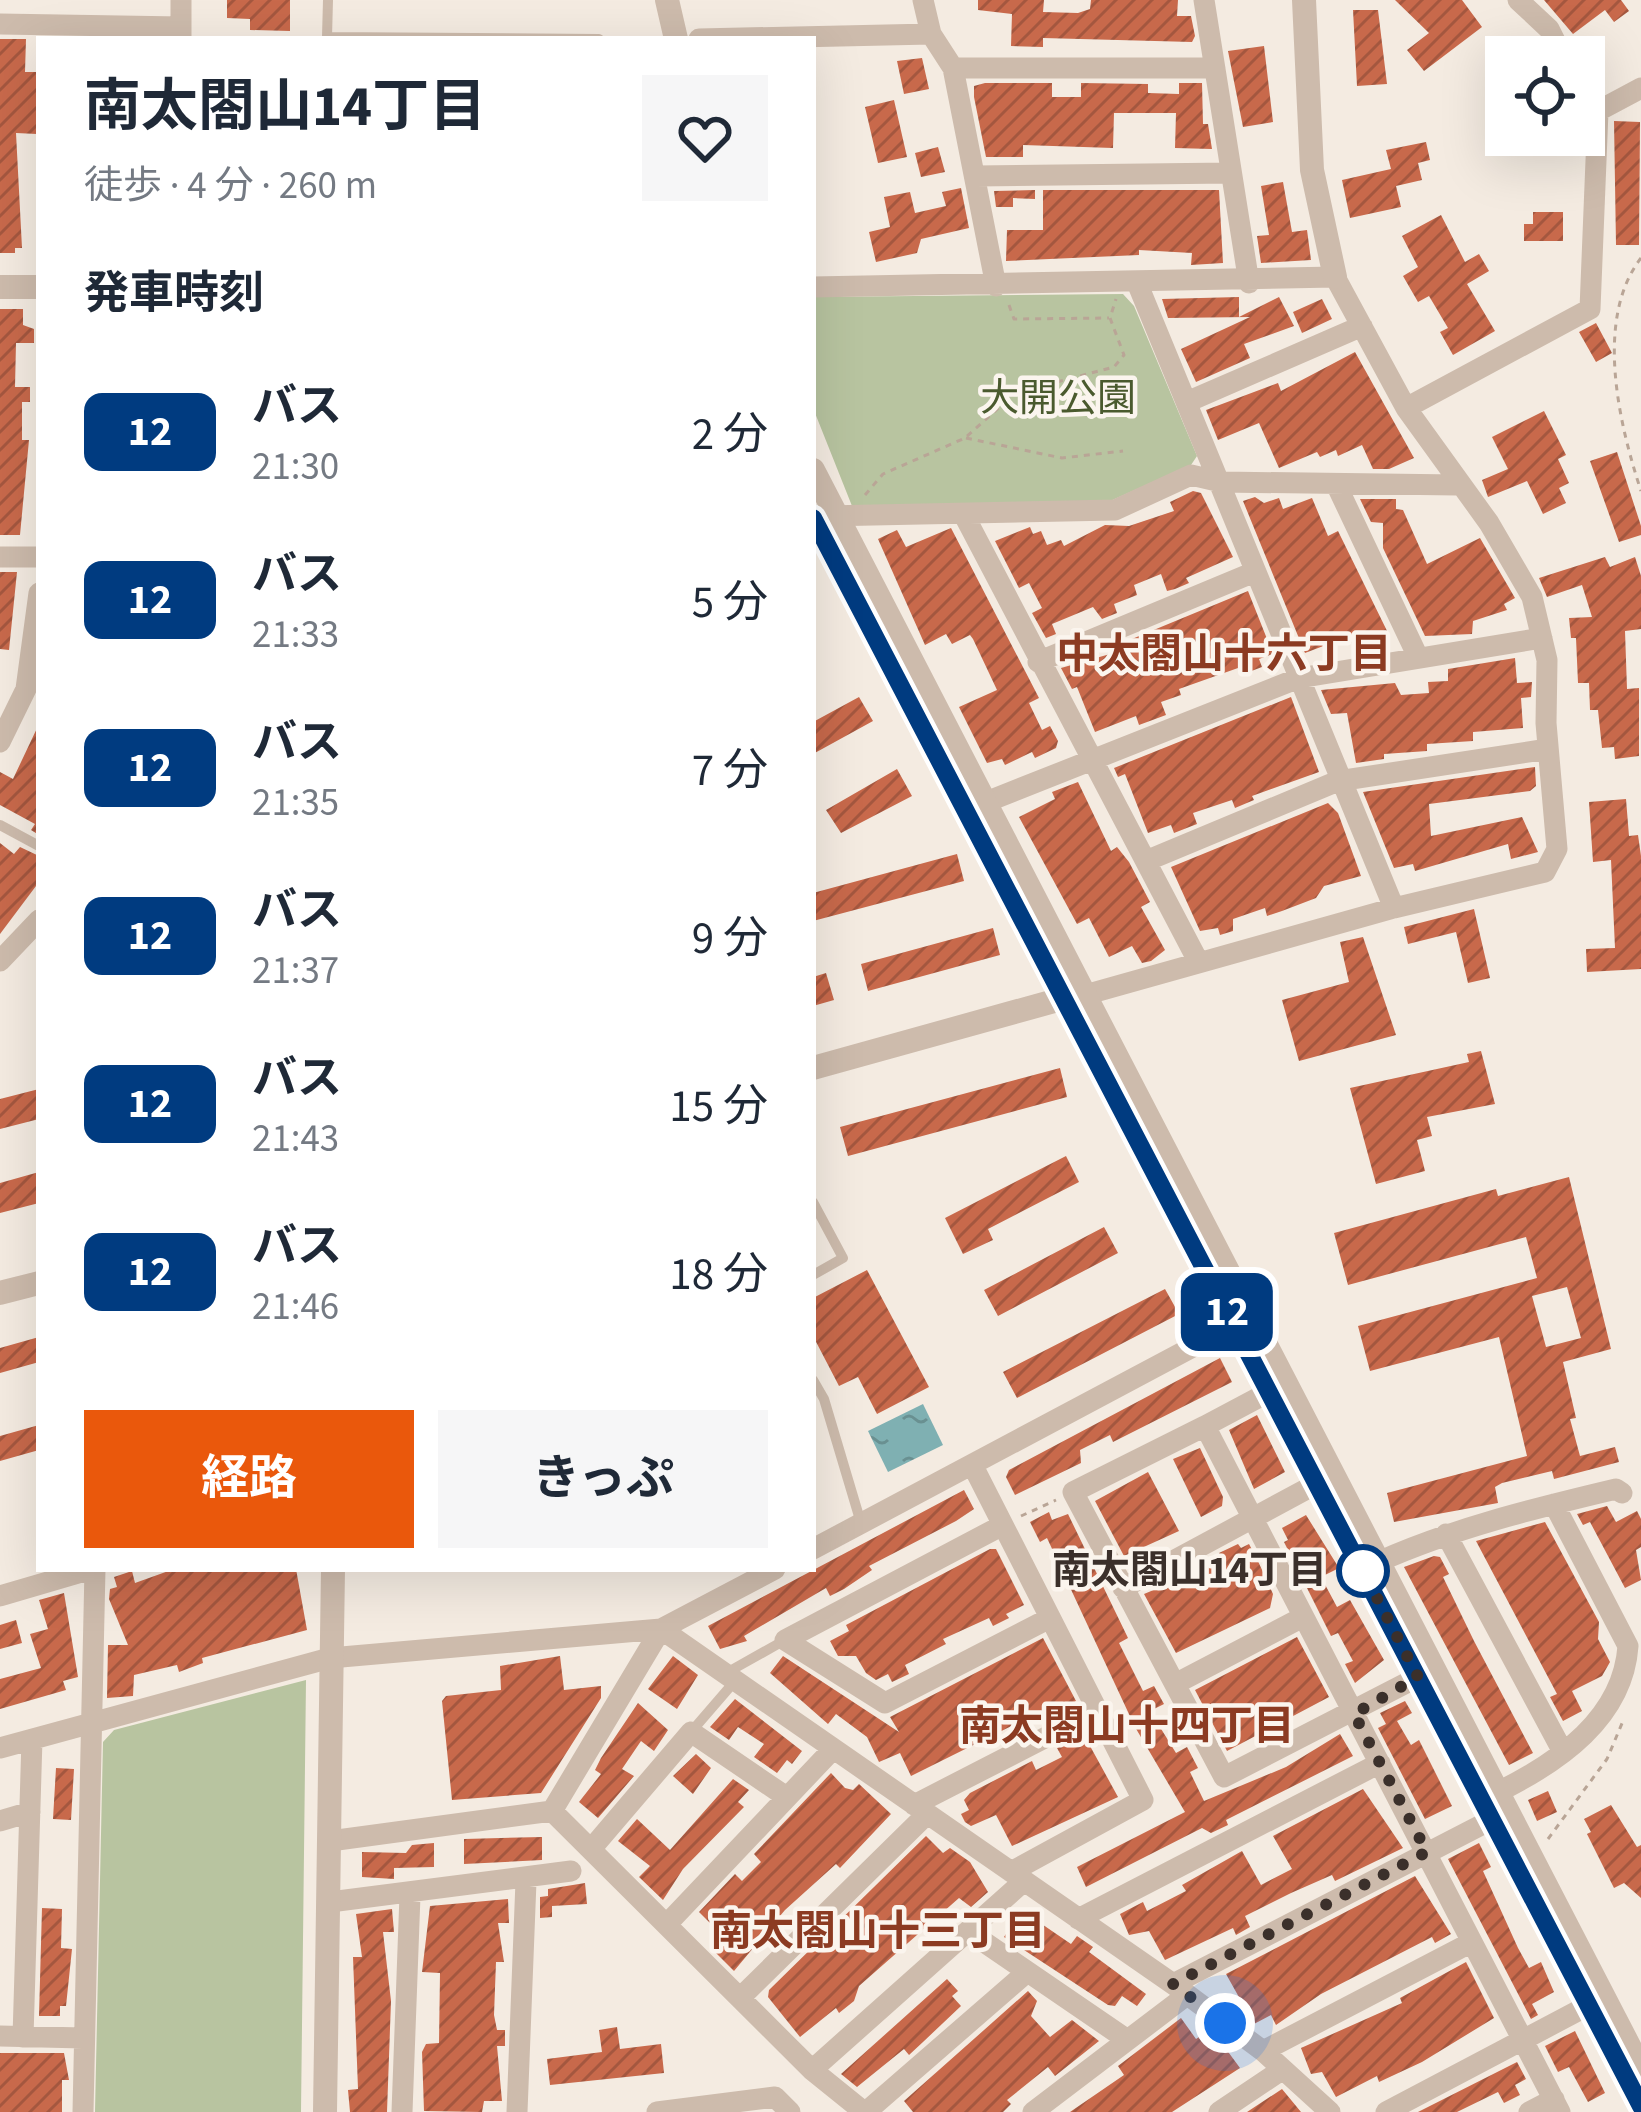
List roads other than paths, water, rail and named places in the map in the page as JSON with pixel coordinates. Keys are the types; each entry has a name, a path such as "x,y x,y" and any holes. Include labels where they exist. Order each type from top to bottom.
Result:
{"street":[{"path":"0,24 50,33 181,33 181,0"},
{"path":"668,0 675,36"},
{"path":"923,0 931,34 952,68 999,286"},
{"path":"1204,0 1250,283"},
{"path":"816,1067 1394,908 1545,872 1557,850 1542,638 1532,598 1406,408 1335,278 1312,170 1304,0"},
{"path":"1518,0 1552,36"},
{"path":"816,36 931,34"},
{"path":"952,68 1214,68"},
{"path":"1605,107 1641,88"},
{"path":"1406,408 1590,310 1596,156"},
{"path":"976,176 1230,173"},
{"path":"816,287 1335,278"},
{"path":"1129,285 1187,402 1252,573 1394,908"},
{"path":"0,287 36,286"},
{"path":"1187,402 1362,326"},
{"path":"828,517 1115,510 1191,475 1221,482 1457,485"},
{"path":"816,479 828,517 975,807 1532,1857 1634,2059 1641,2105"},
{"path":"1336,484 1418,656"},
{"path":"964,515 1198,961"},
{"path":"0,557 36,557"},
{"path":"1039,662 1252,573"},
{"path":"0,742 26,688 36,615"},
{"path":"975,807 1299,678 1542,638"},
{"path":"1146,861 1338,781 1548,748"},
{"path":"0,961 36,923"},
{"path":"1076,998 1234,1325 1491,1820 1589,2005 1634,2059"},
{"path":"0,1293 36,1284"},
{"path":"816,1547 974,1468 1234,1325"},
{"path":"1269,1392 1073,1492 1123,1588 1224,1777 1418,1677"},
{"path":"1205,1426 1557,2106 1529,2112"},
{"path":"812,2070 968,1931 1018,1876 1143,1800 974,1468"},
{"path":"1123,1588 1316,1484"},
{"path":"1378,1562 1446,1534 1616,1489 1622,1493"},
{"path":"1498,1792 1563,1752 1616,1700 1628,1646 1554,1504"},
{"path":"784,1640 1003,1525"},
{"path":"1446,1534 1563,1752"},
{"path":"0,1596 83,1572"},
{"path":"82,2112 93,1572"},
{"path":"326,2112 333,1572"},
{"path":"0,1748 331,1658 662,1629 769,1572"},
{"path":"1174,1684 1303,1617"},
{"path":"784,1640 885,1703 1048,1619"},
{"path":"662,1629 1180,1989 1263,2051 1330,2112"},
{"path":"552,1811 662,1629"},
{"path":"740,1998 920,1809 1097,1711"},
{"path":"592,1848 691,1732 785,1796"},
{"path":"32,1739 27,1925 12,2036 83,2038"},
{"path":"668,1922 833,1749"},
{"path":"1078,1919 1380,1763"},
{"path":"330,1841 552,1811"},
{"path":"552,1811 812,2070 865,2112 1027,1972"},
{"path":"0,1821 30,1812"},
{"path":"1033,2112 1126,2039 1180,1989 1491,1820"},
{"path":"330,1902 526,1881 571,1871"},
{"path":"517,2112 526,1881"},
{"path":"402,2112 410,1895"},
{"path":"0,1929 27,1925"},
{"path":"968,1931 1126,2039"},
{"path":"1263,2051 1472,1942"},
{"path":"1386,2112 1589,2005"},
{"path":"1219,2112 1283,2069"},
{"path":"657,2112 775,2097 790,2112"}],"lane":[{"path":"327,36 328,0"},
{"path":"0,825 36,844"},
{"path":"816,1208 843,1258 816,1273"},
{"path":"816,1385 861,1523"},
{"path":"691,1732 730,1677 784,1640"}],"water":[{"path":"923,1404 943,1445 888,1472 868,1431"}],"place":[{"name":"南太閤山14丁目","path":"1363,1571"}],"district":[{"name":"中太閤山十六丁目","path":"1224,655"},
{"name":"南太閤山十四丁目","path":"1127,1727"},
{"name":"南太閤山十三丁目","path":"878,1932"}],"park label":[{"name":"大開公園","path":"1058,399"}]}
